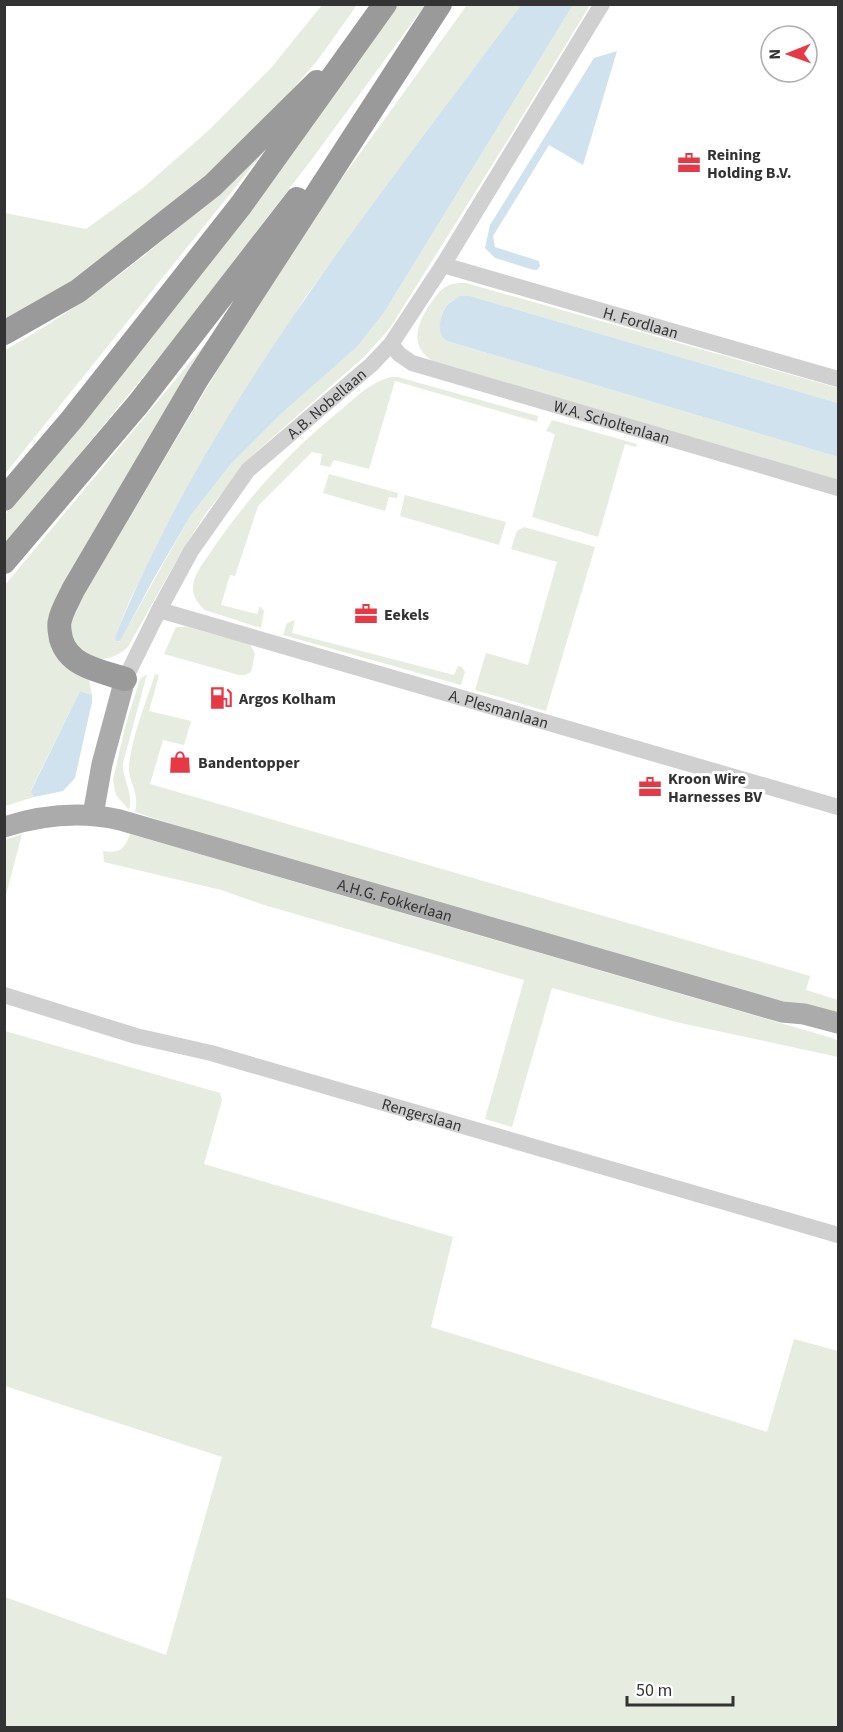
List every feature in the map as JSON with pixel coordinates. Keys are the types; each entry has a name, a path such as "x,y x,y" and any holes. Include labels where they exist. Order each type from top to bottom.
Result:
{"highway":[{"path":"4,499 73,418 242,205 386,4"},
{"path":"125,679 74,660 63,644 59,621 73,590 197,379 440,4"},
{"path":"4,333 78,291 213,185 356,46"},
{"path":"4,562 139,403 395,72"}],"main road":[{"name":"A.B. Nobellaan","path":"93,815 102,764 125,679"},
{"name":"A.H.G. Fokkerlaan","path":"4,827 38,818 67,815 93,815 120,820 782,1012 804,1014 838,1023"},
{"name":"A.H.G. Fokkerlaan","path":"782,1012 801,1023 838,1037"}],"street":[{"name":"A.B. Nobellaan","path":"125,679 191,551 248,470 391,344 443,265 602,4"},
{"name":"H. Fordlaan","path":"443,265 838,379"},
{"name":"W.A. Scholtenlaan","path":"391,344 399,354 412,363 838,488"},
{"name":"A. Plesmanlaan","path":"159,610 838,807"},
{"name":"Rengerslaan","path":"4,995 136,1036 211,1053 838,1235"}],"shaded area":[{"path":"322,5 357,5 317,61 231,156 107,258 5,324 5,213 86,229 144,187 208,131 271,68"},
{"path":"398,5 425,5 312,159 175,338 5,545 5,515 74,433 370,45"},
{"path":"467,5 521,5 304,299 158,543 129,602 115,637 119,642 191,515 231,464 280,415 358,346 385,311 573,5 590,5 390,328 365,356 256,452 225,489 206,513 183,549 128,647 104,659 94,659 84,655 72,638 73,613 237,337 332,192"},
{"path":"266,149 5,474 5,350 76,306 142,258"},
{"path":"466,283 838,388 838,403 470,296 450,302 441,316 441,333 447,341 838,457 838,480 433,361 418,343 420,322 441,290 452,284"},
{"path":"226,319 49,625 51,648 76,673 89,680 92,695 80,691 31,790 34,797 5,806 5,585"},
{"path":"391,377 538,416 537,422 395,381 369,469 334,460 330,467 320,465 322,454 312,452 258,506 235,576 230,575 221,605 257,614 260,606 264,611 261,628 205,610 193,593 195,576 240,511 288,457 324,424 365,390"},
{"path":"552,420 637,444 636,447 625,444 598,537 532,517 555,434 546,431"},
{"path":"329,474 398,493 397,498 389,497 385,511 323,493"},
{"path":"405,495 506,522 499,545 400,516"},
{"path":"524,527 595,547 546,711 475,690 486,653 528,665 557,562 511,549 517,531"},
{"path":"295,620 292,633 454,675 458,666 462,667 465,672 461,685 283,635 287,623"},
{"path":"176,627 187,627 250,644 255,654 251,672 239,675 164,654"},
{"path":"147,674 123,763 130,797 129,810 116,795 113,780 125,727 140,679"},
{"path":"155,674 159,675 149,711 191,721 184,745 163,740 150,784 810,976 806,990 838,1000 838,1018 254,851 135,812 136,798 129,766 136,731"},
{"path":"22,834 5,899 5,840"},
{"path":"130,834 832,1038 838,1041 838,1057 676,1022 552,988 512,1127 485,1119 524,980 264,905 221,890 104,862 103,851 113,852 121,849"},
{"path":"5,1031 220,1093 222,1100 204,1164 453,1237 431,1327 767,1432 794,1339 838,1351 838,1727 5,1727 5,1597 166,1655 222,1457 5,1386"}],"water":[{"path":"521,5 573,5 385,311 358,346 280,415 231,464 191,515 120,641 116,641 115,637 154,551 198,468 246,388 298,309 353,232"},
{"path":"617,51 583,165 549,145 493,236 495,247 539,261 540,266 534,270 495,258 485,248 490,225 594,58"},
{"path":"460,296 470,296 838,403 838,457 447,341 443,338 440,329 442,314 447,305"},
{"path":"80,691 92,695 92,702 75,778 63,791 34,797 31,791"}],"place":[{"name":"Reining Holding B.V.","path":"689,163"},
{"name":"Eekels","path":"366,614"},
{"name":"Argos Kolham","path":"221,698"},
{"name":"Bandentopper","path":"180,762"},
{"name":"Kroon Wire Harnesses BV","path":"650,787"}]}
